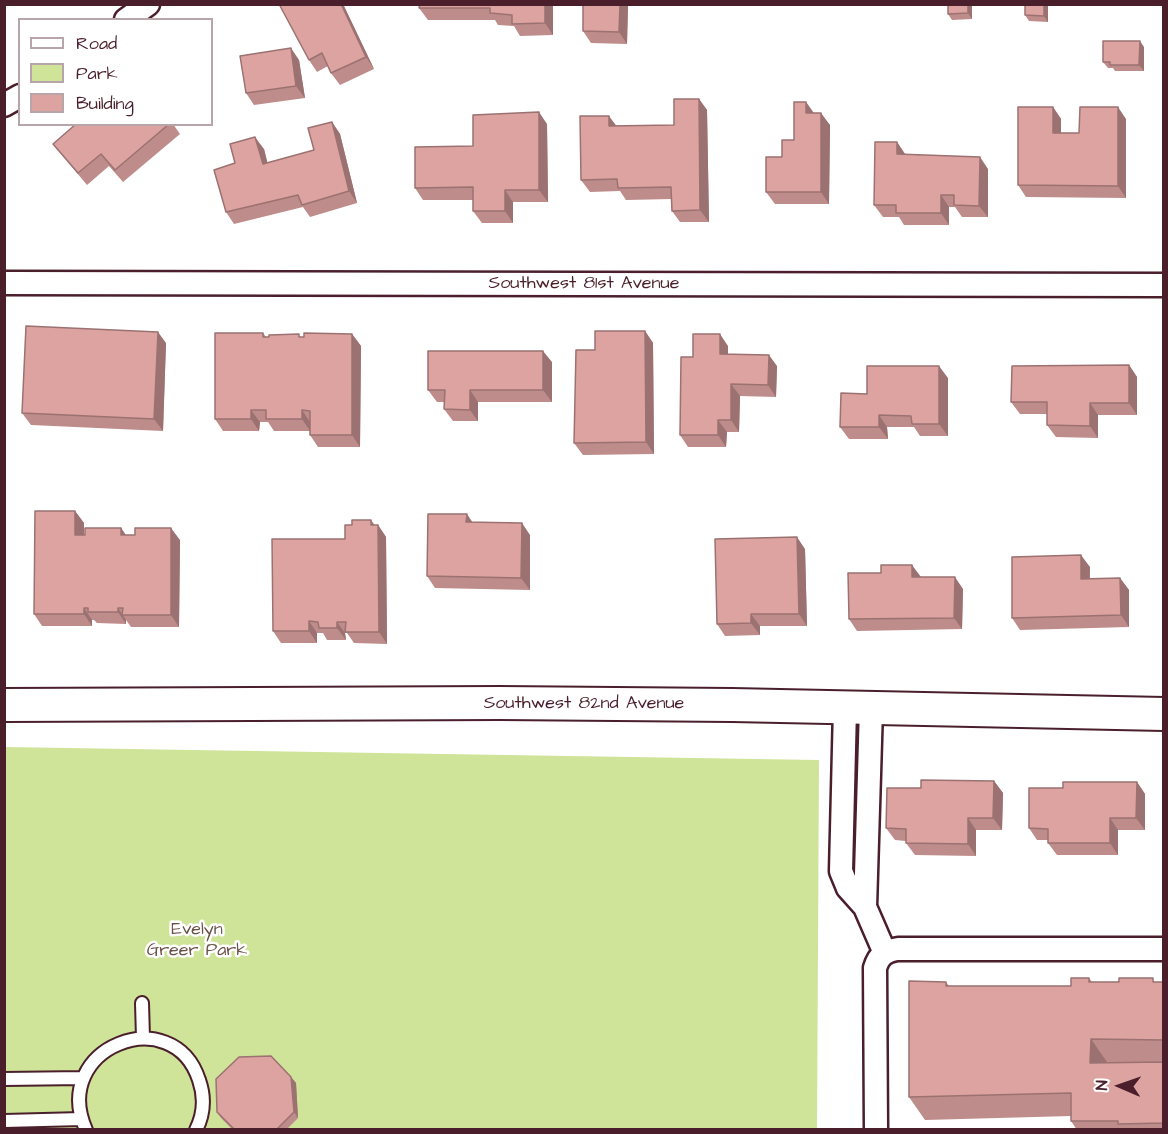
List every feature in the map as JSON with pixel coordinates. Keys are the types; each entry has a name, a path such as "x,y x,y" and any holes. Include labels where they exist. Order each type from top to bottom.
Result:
{"street":[{"path":"129,18 148,4"},
{"path":"4,105 18,97"},
{"name":"Southwest 81st Avenue","path":"4,283 1164,285"},
{"name":"Southwest 82nd Avenue","path":"4,705 500,703 732,705 1164,714"},
{"path":"858,708 842,871 848,888 865,907 885,953"},
{"path":"876,1130 875,968 880,956 898,949 1164,949"}],"lane":[{"path":"142,1003 143,1038"},
{"path":"4,1121 84,1124 79,1098 84,1077 95,1059 112,1045 143,1038 172,1047 194,1067 203,1096 201,1116 196,1130"},
{"path":"4,1079 84,1077"}],"green space":[{"name":"Evelyn Greer Park","path":"5,747 819,760 817,1129 5,1130"}],"building":[{"path":"279,4 341,4 366,57 331,73 322,53 309,60"},
{"path":"420,4 545,4 545,23 512,24 512,15 490,13 490,8 419,8"},
{"path":"583,4 620,4 619,32 583,31"},
{"path":"948,4 968,4 968,13 948,14"},
{"path":"1025,4 1044,4 1044,16 1025,15"},
{"path":"1103,41 1140,41 1139,65 1110,65 1110,62 1103,62"},
{"path":"291,48 296,86 246,93 240,56"},
{"path":"674,99 699,99 700,210 672,211 671,187 618,188 617,179 581,180 580,116 609,116 609,126 674,125"},
{"path":"794,102 806,102 806,113 821,113 821,192 766,192 766,157 782,157 782,140 794,140"},
{"path":"1018,107 1053,107 1053,133 1079,133 1080,107 1118,107 1118,186 1018,185"},
{"path":"539,112 539,190 505,190 505,211 473,211 473,187 415,188 415,147 473,146 473,115"},
{"path":"332,122 349,191 302,205 298,195 226,212 214,170 235,163 230,144 255,137 263,164 314,150 308,128"},
{"path":"74,126 167,126 115,170 101,154 78,173 53,144"},
{"path":"875,142 897,142 897,154 980,157 979,206 954,205 954,195 941,195 941,213 896,213 896,205 874,205"},
{"path":"26,326 158,332 154,419 22,413"},
{"path":"595,331 645,331 646,442 574,443 576,350 595,350"},
{"path":"215,333 263,333 263,337 299,334 299,337 304,337 304,333 352,334 352,435 310,435 310,411 302,410 302,419 266,419 266,410 251,410 251,419 215,419"},
{"path":"693,334 720,334 720,354 769,355 768,385 731,384 731,420 718,420 718,435 680,435 681,357 693,357"},
{"path":"428,351 543,351 543,390 470,390 470,410 444,409 445,390 428,390"},
{"path":"1129,365 1129,403 1090,403 1090,426 1047,425 1047,402 1011,402 1012,366"},
{"path":"867,366 939,366 939,424 912,424 911,416 879,415 879,427 840,427 841,393 867,394"},
{"path":"35,511 75,511 75,535 85,535 85,528 121,528 121,535 135,535 135,528 171,528 171,615 122,615 123,608 118,608 118,612 88,612 88,608 84,608 84,614 34,614"},
{"path":"428,514 467,514 466,522 522,523 521,578 427,576"},
{"path":"352,520 371,520 371,525 378,525 379,632 345,632 346,622 337,622 337,628 319,628 318,622 309,621 309,631 273,631 272,539 345,539 345,525 352,525"},
{"path":"797,537 799,614 751,614 751,623 717,624 715,539"},
{"path":"1081,555 1081,579 1120,578 1121,615 1012,618 1012,557"},
{"path":"881,565 912,565 912,577 955,577 954,618 849,619 848,573 881,573"},
{"path":"921,780 994,781 993,818 968,818 968,844 906,843 906,829 886,828 887,788 921,788"},
{"path":"1063,782 1137,782 1136,818 1110,818 1110,843 1048,843 1048,829 1029,828 1029,788 1063,788"},
{"path":"1071,978 1089,978 1089,982 1119,982 1119,978 1153,978 1153,982 1164,982 1164,1040 1091,1039 1090,1063 1164,1062 1164,1123 1118,1124 1118,1121 1071,1121 1071,1093 909,1097 909,981 946,982 946,986 1071,986"},
{"path":"271,1056 291,1077 294,1112 276,1130 235,1130 217,1112 216,1079 239,1057"}]}
